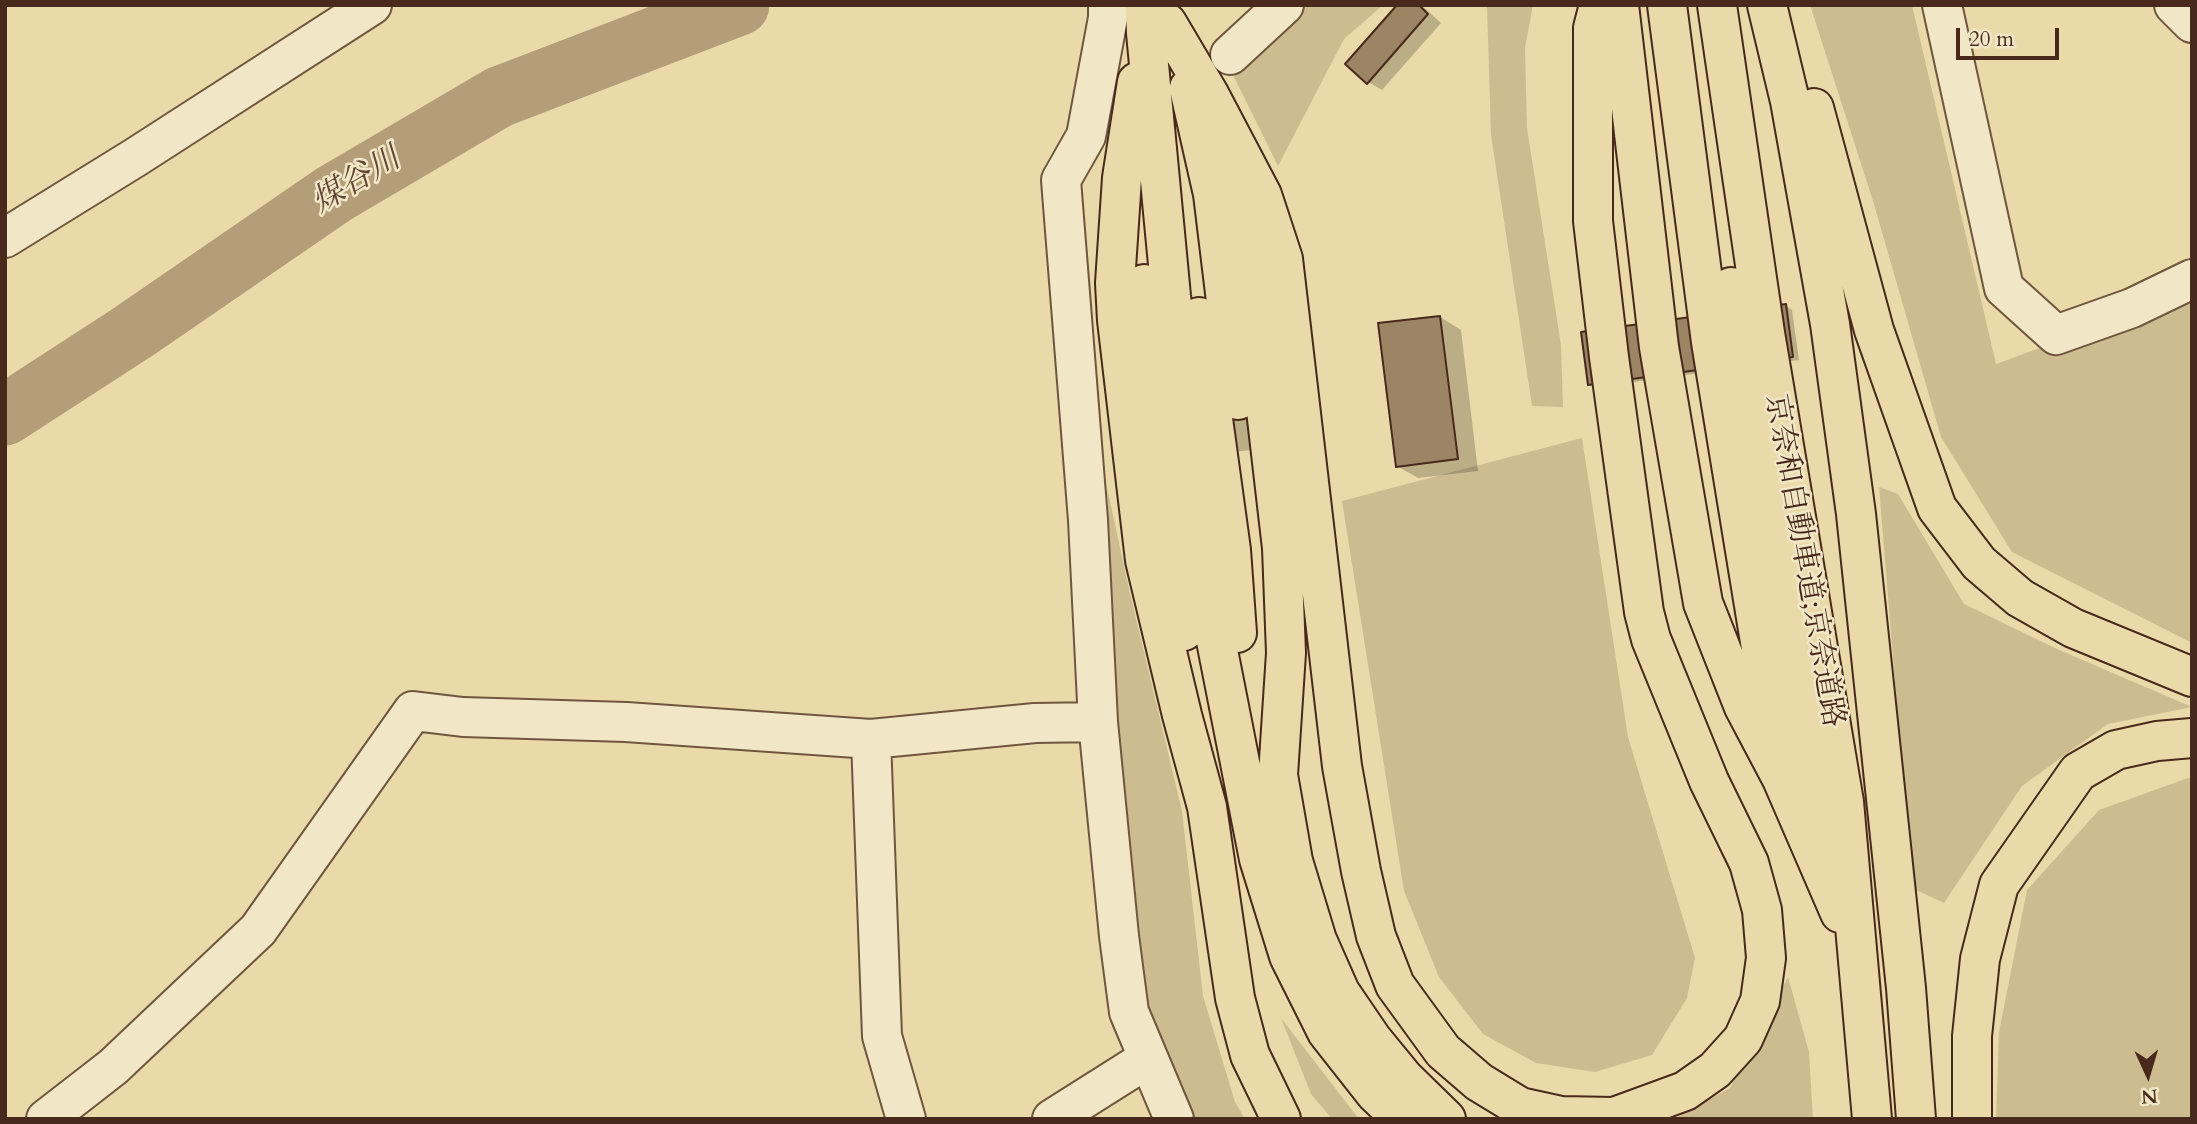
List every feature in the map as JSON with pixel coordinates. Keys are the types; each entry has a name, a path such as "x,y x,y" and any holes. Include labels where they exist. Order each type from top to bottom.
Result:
{"highway":[{"path":"1643,5 1686,344 1744,707"},
{"path":"1667,5 1711,342 1782,779"},
{"path":"1694,5 1702,82 1738,338 1788,651 1868,1060"},
{"name":"京奈和自動車道;京奈道路","path":"1717,5 1765,333 1844,802 1872,1119"},
{"name":"京奈和自動車道;京奈道路","path":"1767,5 1790,101 1830,324 1856,514 1906,988 1916,1119"},
{"path":"1785,5 1874,330 1937,508 1979,563 2020,598 2073,628 2192,677"},
{"path":"1154,17 1210,96 1262,195 1283,259 1342,766 1376,936 1395,985 1443,1051 1479,1082 1521,1107 1561,1116 1614,1117 1685,1091 1716,1070 1743,1039 1760,1001 1766,958 1762,910 1749,863 1709,781 1651,639 1644,612 1593,221 1604,13"},
{"path":"1604,13 1703,603 1744,707 1782,779 1840,913"},
{"path":"1154,17 1111,130 1121,191 1115,283 1116,320 1145,560 1207,807 1235,998 1250,1055 1281,1119"},
{"path":"1154,17 1189,88 1237,203 1250,272 1282,548 1286,653 1260,776 1259,859 1289,956 1327,1032 1375,1093 1402,1119"},
{"path":"1154,17 1171,296 1210,610 1260,776 1293,861 1317,940 1340,992 1372,1039 1396,1068 1446,1119"},
{"path":"1972,1119 1972,1036 1980,959 1999,885 2078,772 2116,750 2157,741 2192,738"}],"street":[{"path":"5,238 372,5"},
{"path":"1108,5 1111,130 1062,180 1088,520 1098,722 1119,936 1129,1012 1174,1119"},
{"path":"1230,55 1284,5"},
{"path":"1942,5 2004,288 2056,335 2132,308 2192,279"},
{"path":"2174,5 2192,23"},
{"path":"46,1119 113,1067 258,930 414,711 463,717 625,722 872,739 1035,723 1098,722"},
{"path":"872,739 882,1036 906,1119"},
{"path":"1052,1119 1147,1059"}],"shaded area":[{"path":"1305,5 1383,5 1344,39 1278,166 1234,77"},
{"path":"1487,5 1533,5 1525,48 1527,128 1561,345 1563,407 1532,406 1491,135"},
{"path":"1810,5 1912,5 1996,364 2192,292 2192,643 2012,552 1941,437 1873,201"},
{"path":"1582,438 1628,737 1695,958 1687,998 1652,1055 1595,1072 1536,1063 1483,1034 1439,977 1404,891 1342,501"},
{"path":"1107,487 1182,811 1203,996 1235,1102 1245,1119 1190,1119 1145,1021 1128,936"},
{"path":"1879,487 1898,494 1964,604 2057,649 2192,707 2108,724 2022,786 1944,903 1912,888"},
{"path":"2188,778 2192,779 2192,1119 1996,1119 1999,1032 2027,890 2099,810"},
{"path":"1788,977 1809,1052 1813,1119 1674,1119 1730,1088"},
{"path":"1281,1018 1359,1119 1332,1119 1311,1094"}],"building":[{"path":"1397,5 1419,5 1428,14 1367,84 1345,64"},
{"path":"1786,304 1793,357 1588,385 1581,332"},
{"path":"1440,316 1458,459 1396,467 1378,323"}],"waterway":[{"name":"煤谷川","path":"5,415 133,332 334,194 499,97 739,5"}]}
